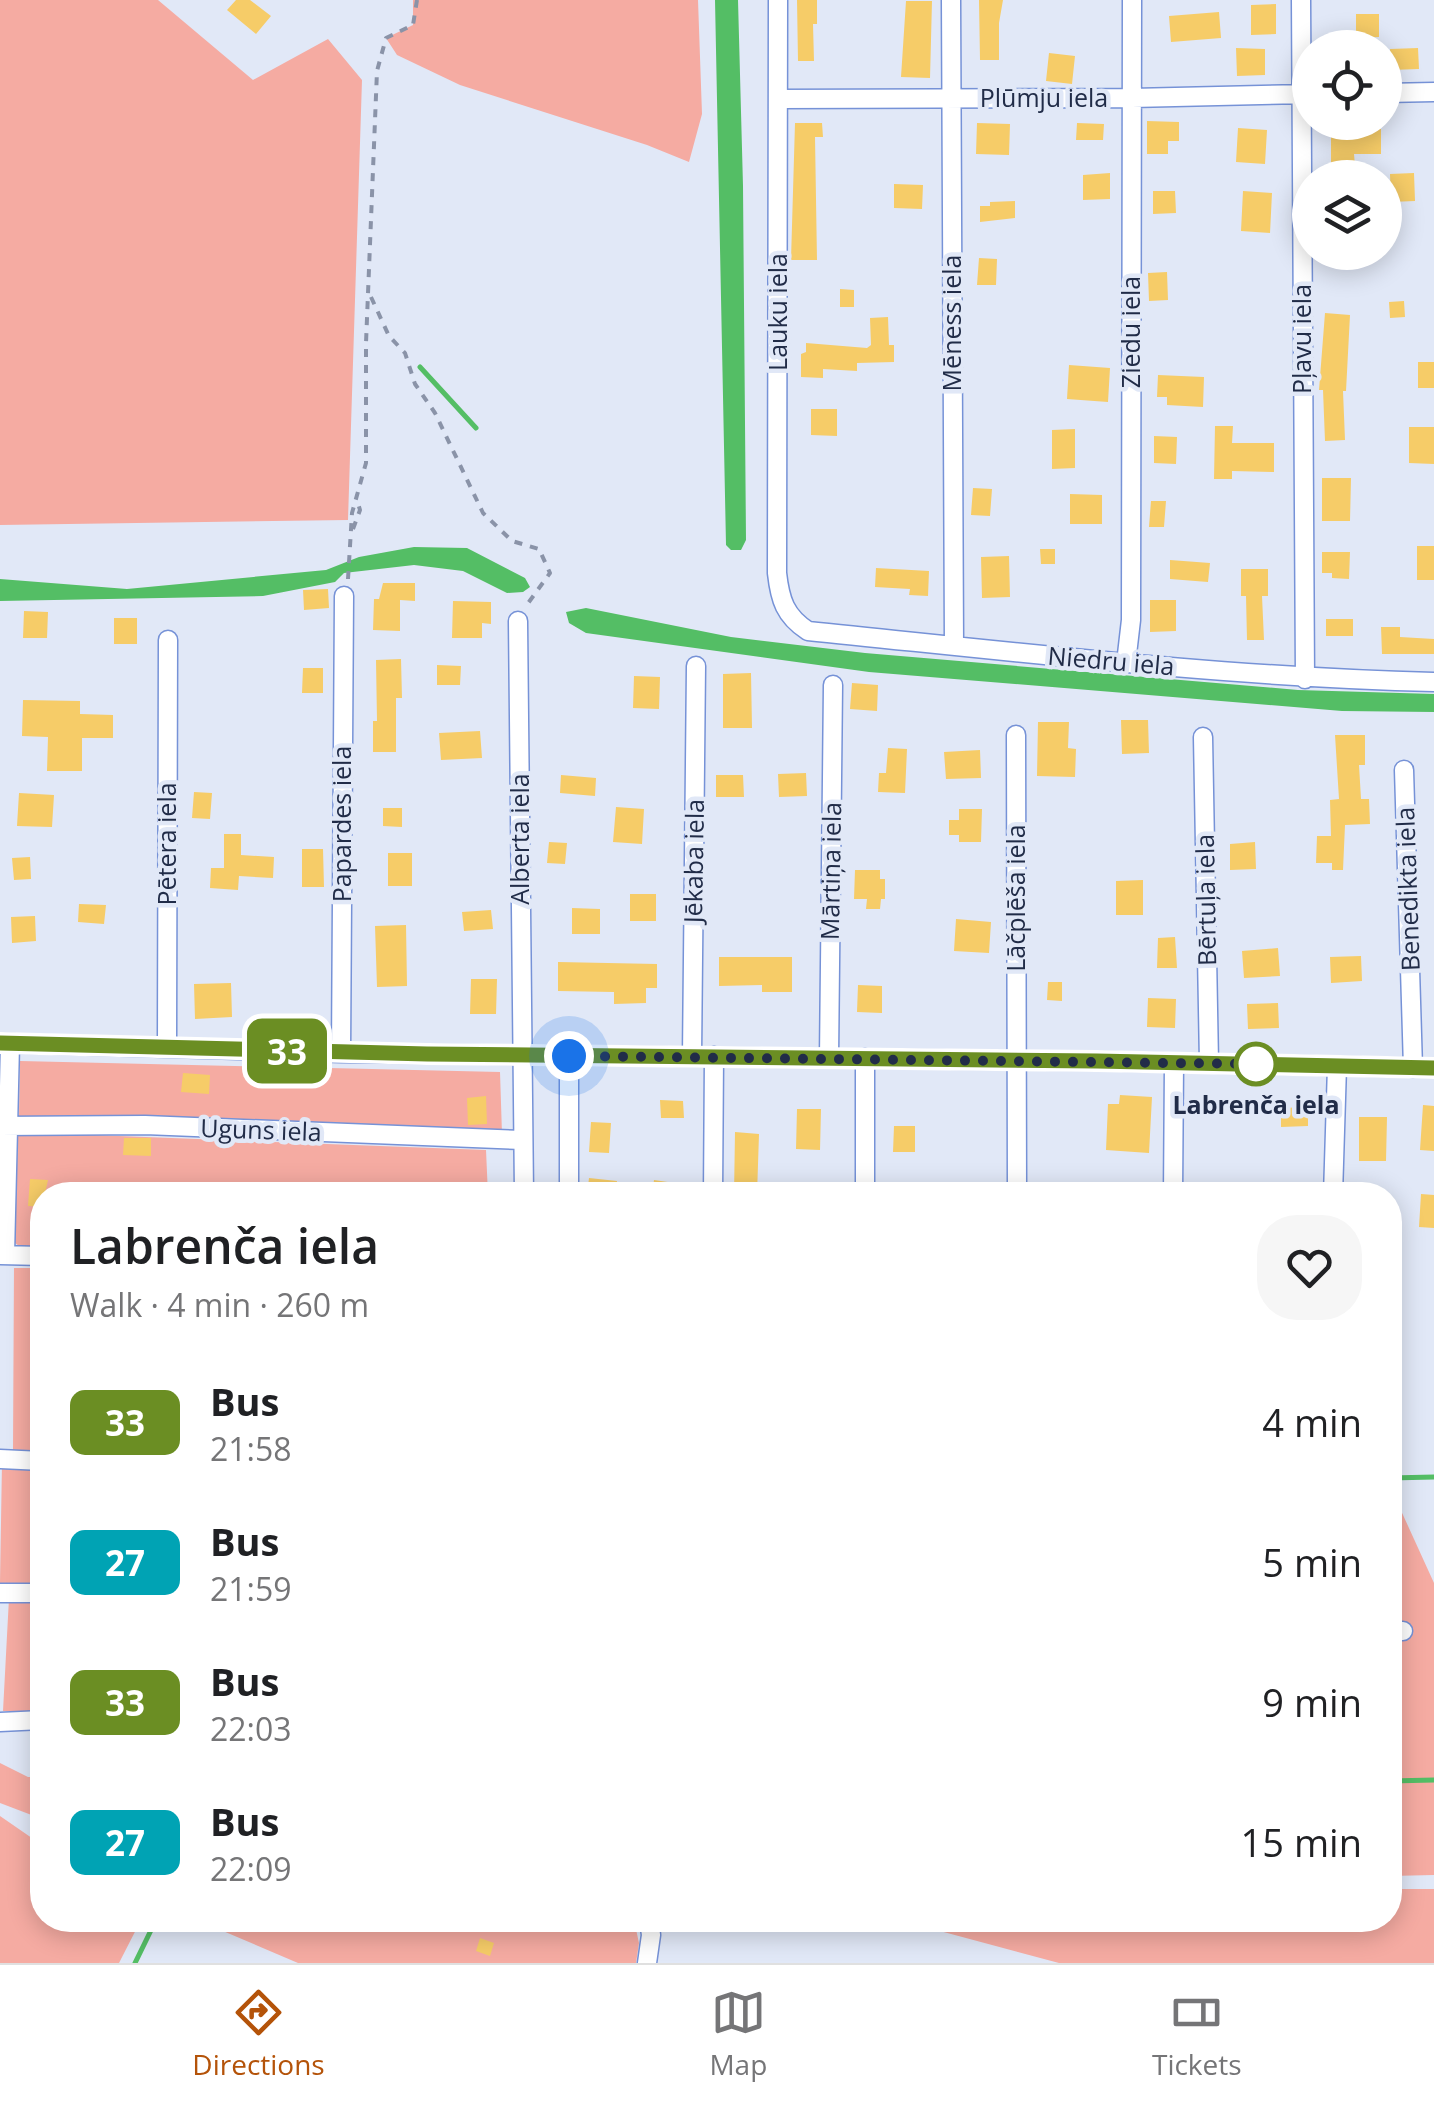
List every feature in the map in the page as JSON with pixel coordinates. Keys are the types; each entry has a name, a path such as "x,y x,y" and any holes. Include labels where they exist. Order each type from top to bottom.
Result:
{"street":[{"name":"Lauku iela","path":"778,0 777,573 780,600 792,621"},
{"name":"Mēness iela","path":"951,0 954,646"},
{"name":"Ziedu iela","path":"1126,663 1130,620 1132,0"},
{"name":"Pļavu iela","path":"1301,0 1302,30"},
{"path":"1402,93 1434,92"},
{"name":"Plūmju iela","path":"778,99 1292,94"},
{"name":"Pļavu iela","path":"1304,679 1305,140"},
{"name":"Papardes iela","path":"342,1053 346,586"},
{"name":"Alberta iela","path":"518,621 524,1182"},
{"name":"Niedru iela","path":"792,621 808,632 1126,663 1304,679 1434,682"},
{"name":"Pētera iela","path":"167,1047 168,640"},
{"name":"Jēkaba iela","path":"692,1056 696,666"},
{"name":"Mārtiņa iela","path":"828,1058 834,685"},
{"name":"Lāčplēša iela","path":"1016,735 1016,1182"},
{"name":"Bērtuļa iela","path":"1203,737 1209,1063"},
{"name":"Benedikta iela","path":"1404,770 1413,1068"},
{"path":"30,1256 3,1255 5,1044 342,1053 1434,1068"},
{"path":"569,1056 569,1182"},
{"path":"713,1182 714,1056"},
{"path":"864,1182 865,1058"},
{"path":"1173,1182 1174,1063"},
{"path":"1333,1182 1337,1066"},
{"name":"Uguns iela","path":"5,1126 145,1125 522,1140"},
{"path":"0,1460 30,1460"},
{"path":"0,1592 30,1593"},
{"path":"0,1722 30,1721"},
{"path":"648,1963 651,1932"}],"path":[{"path":"346,586 366,463 364,413 377,70 386,38 413,25 417,0"},
{"path":"369,293 389,336 405,353 416,384 435,413 483,512 512,541 539,549 550,572 518,621"}],"shaded area":[{"path":"0,0 158,0 253,80 328,39 362,80 348,520 0,525"},
{"path":"413,0 698,0 702,114 689,162 460,85 397,55 386,38 413,25"},
{"path":"715,0 738,0 746,540 741,550 731,550 726,545"},
{"path":"414,547 467,548 525,578 530,587 523,592 507,593 463,571 414,565 344,573 335,582 263,596 0,601 0,579 127,589 326,570 359,557"},
{"path":"586,608 731,637 865,653 1298,690 1434,694 1434,712 1342,711 869,672 586,633 569,623 566,612"},
{"path":"20,1061 500,1072 502,1134 19,1116"},
{"path":"15,1132 486,1150 487,1182 30,1182 30,1248 15,1243"},
{"path":"14,1268 30,1268 30,1453 13,1452"},
{"path":"2,1462 30,1464 30,1584 0,1583"},
{"path":"1402,1513 1434,1583 1434,1875 1402,1876"},
{"path":"9,1598 30,1599 30,1711 3,1711"},
{"path":"0,1763 30,1777 30,1814 0,1803"},
{"path":"0,1816 30,1837 30,1932 135,1932 119,1963 0,1963"},
{"path":"1402,1889 1434,1889 1434,1963 1059,1963 944,1932 1402,1932"},
{"path":"225,1932 637,1932 639,1943 636,1963 298,1963"}],"building":[{"path":"236,0 250,0 271,16 256,34 227,10"},
{"path":"797,0 817,0 814,61 798,61"},
{"path":"979,0 1003,0 999,60 980,60"},
{"path":"906,1 932,1 930,78 901,77"},
{"path":"1276,4 1276,34 1251,35 1251,5"},
{"path":"1219,12 1221,38 1171,42 1169,16"},
{"path":"1356,14 1379,14 1379,30 1356,30"},
{"path":"1236,48 1265,49 1265,75 1237,76"},
{"path":"1418,48 1419,69 1402,70 1402,49"},
{"path":"1049,53 1075,56 1072,84 1046,81"},
{"path":"1147,121 1179,122 1179,141 1168,141 1168,154 1147,154"},
{"path":"795,123 822,123 823,137 815,137 817,260 791,260"},
{"path":"977,123 1010,124 1009,155 976,154"},
{"path":"1077,123 1104,124 1103,140 1076,140"},
{"path":"1238,128 1267,130 1265,164 1236,162"},
{"path":"1331,140 1381,140 1381,154 1354,154 1354,160 1331,160"},
{"path":"1110,173 1110,199 1083,200 1083,175"},
{"path":"1414,173 1415,201 1402,202 1402,174"},
{"path":"894,184 923,185 922,209 894,208"},
{"path":"1153,191 1175,191 1176,213 1153,214"},
{"path":"1243,191 1272,193 1270,233 1241,231"},
{"path":"1015,201 1015,218 980,222 980,206"},
{"path":"979,258 997,259 996,285 977,285"},
{"path":"1167,272 1168,300 1149,301 1148,273"},
{"path":"840,289 854,290 854,307 840,307"},
{"path":"1404,301 1405,317 1390,318 1389,302"},
{"path":"1325,313 1350,315 1343,391 1345,440 1325,441 1323,390 1319,390"},
{"path":"888,317 894,362 857,363 857,371 823,369 823,378 801,377 801,354 806,352 806,343 867,348 871,345 870,318"},
{"path":"1418,362 1434,362 1434,388 1418,388"},
{"path":"1069,365 1110,368 1108,402 1067,399"},
{"path":"1158,375 1204,377 1203,407 1167,405 1167,397 1157,397"},
{"path":"811,409 837,409 837,436 811,435"},
{"path":"1215,426 1233,426 1232,443 1274,443 1274,472 1232,471 1232,479 1214,479"},
{"path":"1409,427 1434,427 1434,464 1409,463"},
{"path":"1075,429 1075,468 1052,469 1052,430"},
{"path":"1154,436 1177,437 1176,464 1154,463"},
{"path":"1322,478 1351,478 1350,521 1322,521"},
{"path":"973,488 992,489 990,516 971,515"},
{"path":"1070,494 1102,495 1102,524 1070,524"},
{"path":"1151,501 1166,501 1164,527 1149,527"},
{"path":"1417,546 1434,546 1434,580 1417,580"},
{"path":"1040,549 1055,549 1055,564 1041,564"},
{"path":"1322,552 1350,552 1349,579 1322,573"},
{"path":"1009,556 1010,597 982,598 981,557"},
{"path":"1170,560 1210,563 1208,582 1170,579"},
{"path":"876,568 929,571 928,596 909,595 910,589 875,587"},
{"path":"1241,569 1268,569 1268,596 1262,596 1264,640 1247,640"},
{"path":"383,583 415,583 415,601 400,600 400,631 373,630 374,599 379,599"},
{"path":"328,589 329,608 304,610 303,590"},
{"path":"1150,600 1176,600 1176,631 1150,632"},
{"path":"453,601 491,602 491,624 482,623 482,638 452,638"},
{"path":"24,611 48,612 47,638 23,638"},
{"path":"114,618 137,618 137,644 114,644"},
{"path":"1326,619 1353,619 1353,636 1326,636"},
{"path":"1381,627 1400,627 1400,637 1434,639 1434,654 1382,654"},
{"path":"401,659 402,698 396,698 396,752 373,752 376,660"},
{"path":"437,665 461,666 460,685 437,685"},
{"path":"303,668 323,668 323,693 302,693"},
{"path":"751,673 752,728 723,728 723,674"},
{"path":"634,676 660,677 659,709 633,708"},
{"path":"852,683 878,685 877,711 850,709"},
{"path":"23,700 80,701 80,714 113,715 113,738 82,738 82,771 47,771 48,737 22,736"},
{"path":"1121,720 1148,720 1149,753 1122,754"},
{"path":"1038,722 1069,722 1068,748 1076,749 1075,777 1037,776"},
{"path":"480,731 482,758 441,760 439,733"},
{"path":"1335,735 1365,735 1365,765 1359,765 1361,799 1369,799 1370,824 1345,825 1343,870 1332,870 1332,863 1316,863 1317,836 1331,836 1330,800 1339,799"},
{"path":"888,748 907,749 905,793 878,792 879,773 886,773"},
{"path":"980,750 981,778 946,779 944,752"},
{"path":"806,773 807,796 779,797 778,774"},
{"path":"561,775 596,778 595,796 560,793"},
{"path":"716,775 743,775 744,797 716,797"},
{"path":"194,792 212,793 210,819 192,818"},
{"path":"19,793 54,795 52,827 17,826"},
{"path":"616,807 644,809 642,844 613,842"},
{"path":"383,808 402,808 402,827 383,826"},
{"path":"959,809 982,809 981,842 959,842 959,835 949,835 949,820 959,820"},
{"path":"224,834 241,834 241,855 274,857 273,878 239,876 238,890 210,888 211,868 224,868"},
{"path":"549,842 567,843 565,864 547,863"},
{"path":"1255,842 1256,869 1230,870 1230,844"},
{"path":"302,849 323,849 324,887 302,887"},
{"path":"388,853 412,853 412,886 388,886"},
{"path":"30,857 31,879 14,880 12,858"},
{"path":"855,870 880,870 880,879 885,879 885,899 881,899 880,909 866,909 867,899 854,899"},
{"path":"1143,880 1143,915 1116,915 1116,881"},
{"path":"630,894 656,894 656,921 630,921"},
{"path":"79,904 106,905 104,924 78,922"},
{"path":"572,908 600,909 600,934 572,934"},
{"path":"491,910 493,929 464,931 462,912"},
{"path":"35,916 36,941 12,943 11,917"},
{"path":"956,919 991,922 989,953 954,951"},
{"path":"406,925 407,986 377,987 375,926"},
{"path":"1175,937 1177,968 1157,968 1158,938"},
{"path":"1278,948 1280,976 1244,978 1242,951"},
{"path":"1361,956 1362,981 1331,983 1330,957"},
{"path":"719,957 792,957 792,992 762,992 762,985 719,986"},
{"path":"558,962 657,964 657,988 646,988 646,1003 614,1004 614,992 558,991"},
{"path":"471,979 497,979 496,1014 470,1014"},
{"path":"1048,982 1062,982 1062,1001 1047,1000"},
{"path":"231,983 232,1017 195,1019 194,984"},
{"path":"858,985 882,986 882,1013 857,1012"},
{"path":"1148,998 1176,999 1175,1028 1147,1027"},
{"path":"1278,1003 1279,1028 1248,1029 1247,1004"},
{"path":"183,1073 210,1075 209,1094 181,1092"},
{"path":"1120,1095 1152,1097 1149,1153 1106,1150 1108,1104 1119,1104"},
{"path":"486,1096 487,1124 468,1125 467,1098"},
{"path":"1214,1099 1233,1099 1233,1113 1214,1113"},
{"path":"660,1100 683,1101 684,1118 661,1118"},
{"path":"1423,1105 1434,1106 1434,1151 1420,1150"},
{"path":"1308,1107 1308,1126 1281,1127 1281,1108"},
{"path":"797,1109 821,1109 820,1150 796,1149"},
{"path":"1359,1117 1387,1117 1386,1161 1359,1161"},
{"path":"591,1122 611,1123 609,1153 589,1152"},
{"path":"894,1126 915,1126 915,1152 893,1152"},
{"path":"735,1132 759,1134 757,1182 734,1182"},
{"path":"124,1138 151,1138 151,1156 123,1155"},
{"path":"589,1178 617,1181 617,1182 589,1182"},
{"path":"30,1179 48,1180 30,1182 28,1206"},
{"path":"1421,1194 1434,1195 1434,1228 1419,1227"},
{"path":"480,1938 494,1943 490,1956 476,1951"}],"waterway":[{"path":"420,367 476,428"},
{"path":"1402,1478 1434,1477"},
{"path":"1402,1781 1434,1780"},
{"path":"135,1963 150,1932"}],"bus line":[{"name":"33","path":"0,1043 342,1053 1434,1068"}],"place":[{"name":"Labrenča iela","path":"1256,1064"}],"route":[{"path":"569,1056 1256,1064"}]}
